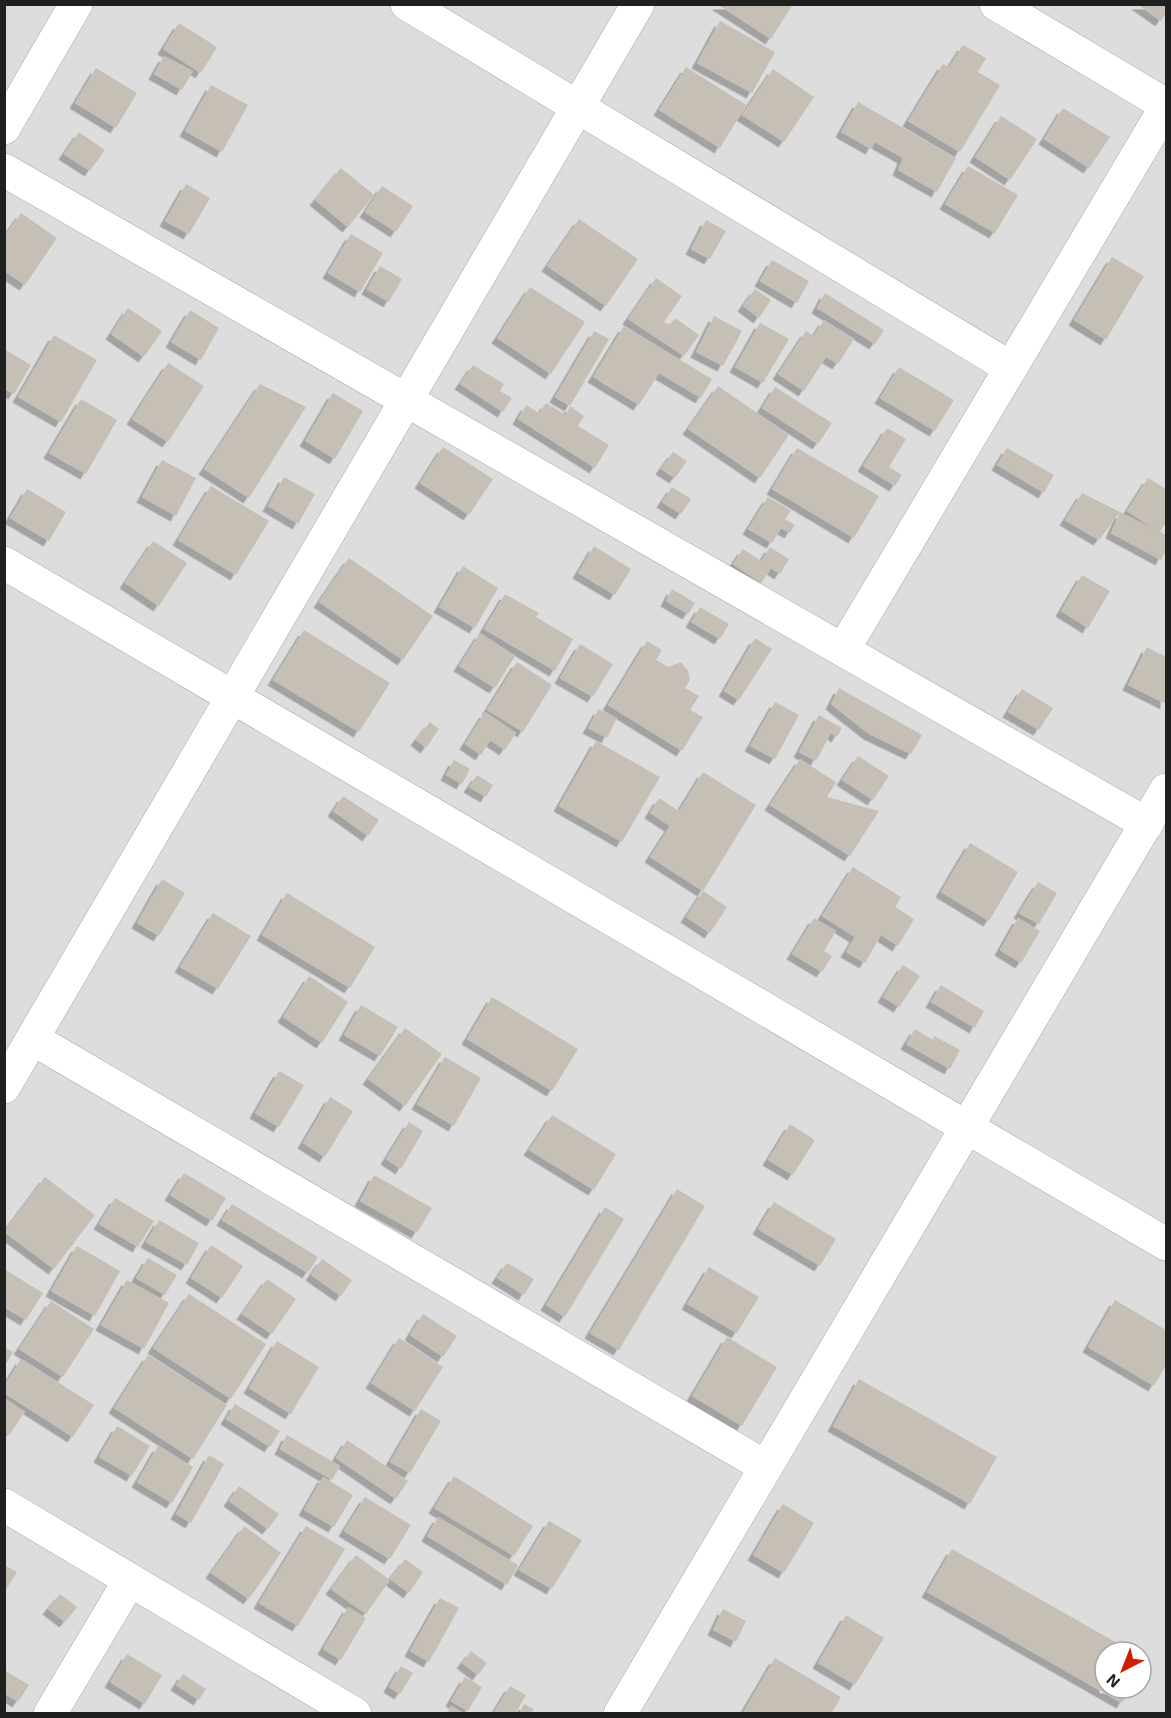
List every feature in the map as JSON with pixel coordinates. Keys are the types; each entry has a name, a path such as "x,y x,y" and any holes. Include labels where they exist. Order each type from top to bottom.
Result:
{"street":[{"path":"4,128 76,4"},
{"path":"407,4 1011,368"},
{"path":"4,1087 638,4"},
{"path":"843,650 1167,106 996,4"},
{"path":"4,170 1146,824"},
{"path":"4,563 1167,1244"},
{"path":"620,1713 1167,790"},
{"path":"33,1039 766,1467"},
{"path":"4,1505 355,1713"},
{"path":"50,1713 130,1580"}],"shaded area":[{"path":"5,5 1166,5 1166,1713 5,1714"}],"building":[{"path":"717,4 793,4 771,39"},
{"path":"1137,4 1166,4 1166,13 1161,21"},
{"path":"720,21 775,52 752,93 697,63"},
{"path":"179,23 217,47 201,73 163,49"},
{"path":"963,45 986,58 978,72 1000,85 960,152 908,121 943,64 949,67"},
{"path":"164,56 193,71 182,90 154,74"},
{"path":"686,67 746,105 720,148 659,110"},
{"path":"96,68 137,93 116,128 75,103"},
{"path":"773,69 814,97 784,142 742,115"},
{"path":"211,85 248,105 222,152 185,131"},
{"path":"858,102 956,158 937,192 898,170 903,158 875,142 871,149 841,132"},
{"path":"1063,108 1110,137 1089,168 1044,139"},
{"path":"1001,116 1037,139 1010,180 975,157"},
{"path":"79,132 105,150 90,171 64,154"},
{"path":"968,166 1018,195 995,233 945,204"},
{"path":"341,168 374,195 348,227 315,200"},
{"path":"186,184 210,198 189,234 165,221"},
{"path":"382,186 413,206 396,232 365,212"},
{"path":"21,213 57,238 25,285 4,271 4,237"},
{"path":"579,219 638,259 606,306 547,266"},
{"path":"706,220 726,231 710,259 691,249"},
{"path":"351,234 383,253 360,292 328,273"},
{"path":"1112,257 1144,276 1106,340 1074,320"},
{"path":"772,260 809,281 797,303 760,281"},
{"path":"380,266 402,279 389,302 367,289"},
{"path":"656,278 682,296 664,322 670,325 675,318 699,335 684,356 628,319"},
{"path":"530,287 585,322 551,374 497,338"},
{"path":"755,289 771,300 759,318 743,306"},
{"path":"825,293 884,330 875,344 817,308"},
{"path":"128,308 162,331 144,357 111,334"},
{"path":"190,310 219,328 201,360 171,342"},
{"path":"714,316 742,331 723,366 696,352"},
{"path":"824,320 854,339 838,364 826,357 804,391 778,374 806,331 814,336"},
{"path":"760,323 789,339 763,383 735,367"},
{"path":"624,326 712,379 701,398 659,373 639,405 593,377"},
{"path":"594,331 609,339 570,406 555,397"},
{"path":"54,335 97,360 61,422 18,397"},
{"path":"4,349 31,365 14,394 4,389"},
{"path":"168,363 204,386 168,442 132,419"},
{"path":"473,365 504,384 500,391 512,398 503,412 460,384"},
{"path":"899,367 954,400 935,431 880,398"},
{"path":"260,384 306,407 249,498 204,469"},
{"path":"718,386 789,435 760,478 688,429"},
{"path":"775,387 832,423 818,444 762,408"},
{"path":"333,393 363,411 335,459 305,441"},
{"path":"81,399 117,420 86,474 49,453"},
{"path":"546,403 566,415 570,406 584,416 578,426 609,445 595,468 518,419 526,405 539,413"},
{"path":"887,428 906,439 889,467 902,475 895,486 863,466"},
{"path":"443,447 493,479 469,515 420,483"},
{"path":"797,448 879,496 854,538 772,489"},
{"path":"1007,448 1054,475 1044,493 997,465"},
{"path":"673,452 687,461 675,478 661,469"},
{"path":"162,460 196,478 176,516 142,497"},
{"path":"284,477 315,494 298,524 268,506"},
{"path":"1148,478 1166,489 1166,522 1160,532 1166,535 1166,550 1161,560 1111,533 1120,512 1157,531 1127,511"},
{"path":"211,486 269,521 236,575 178,540"},
{"path":"672,487 691,499 681,514 662,502"},
{"path":"27,489 66,512 49,541 10,518"},
{"path":"1082,493 1120,512 1099,540 1065,520"},
{"path":"768,497 791,511 785,519 795,525 790,533 781,528 772,543 748,529"},
{"path":"153,541 187,563 159,606 125,583"},
{"path":"594,546 631,569 615,595 578,573"},
{"path":"770,547 789,559 780,574 771,568 761,583 733,564 743,549 761,561"},
{"path":"349,558 433,616 403,660 319,602"},
{"path":"463,566 498,588 475,628 439,607"},
{"path":"1082,575 1110,591 1088,628 1061,611"},
{"path":"672,589 695,603 688,614 666,601"},
{"path":"505,594 539,613 536,617 573,639 555,671 484,629"},
{"path":"700,607 729,624 720,639 691,622"},
{"path":"304,630 390,683 359,732 273,680"},
{"path":"480,633 515,656 495,688 459,666"},
{"path":"755,638 772,649 739,700 724,691"},
{"path":"647,641 662,650 656,660 669,667 681,662 688,671 690,680 685,688 699,696 690,710 703,717 682,751 608,705"},
{"path":"580,644 613,664 593,697 560,678"},
{"path":"1147,647 1166,657 1166,704 1128,685"},
{"path":"517,662 552,685 523,732 487,710"},
{"path":"839,688 922,735 911,754 869,734 831,704"},
{"path":"1022,689 1053,708 1039,730 1008,712"},
{"path":"775,702 799,715 775,759 750,746"},
{"path":"599,709 617,718 607,738 588,728"},
{"path":"485,712 516,733 505,750 490,740 481,755 465,744"},
{"path":"819,715 842,728 837,737 831,733 816,761 799,752"},
{"path":"430,722 439,729 426,748 416,740"},
{"path":"596,741 660,777 622,842 559,806"},
{"path":"858,756 889,776 873,800 842,780"},
{"path":"800,759 836,782 827,797 879,811 850,856 770,805"},
{"path":"454,760 470,769 462,784 446,775"},
{"path":"703,772 756,805 703,891 650,857 670,826 650,813 659,798 679,811"},
{"path":"477,775 493,785 486,797 469,787"},
{"path":"343,796 379,820 368,836 333,811"},
{"path":"970,843 1018,872 989,921 941,892"},
{"path":"853,867 901,897 895,907 914,919 898,946 881,935 865,963 846,952 855,937 822,916"},
{"path":"162,879 185,893 159,936 137,923"},
{"path":"1038,882 1057,893 1039,924 1019,913"},
{"path":"703,891 727,907 710,933 686,917"},
{"path":"287,893 375,947 350,988 262,935"},
{"path":"213,913 251,936 218,989 180,967"},
{"path":"814,918 836,931 824,951 832,956 822,972 792,954"},
{"path":"1018,918 1040,931 1021,963 1000,950"},
{"path":"903,965 920,976 899,1007 883,997"},
{"path":"309,976 348,1002 322,1043 283,1017"},
{"path":"941,985 984,1011 975,1028 931,1002"},
{"path":"492,997 578,1049 552,1091 467,1039"},
{"path":"361,1005 398,1027 380,1056 344,1035"},
{"path":"405,1028 442,1054 405,1106 368,1079"},
{"path":"915,1029 933,1040 934,1036 960,1050 950,1069 906,1044"},
{"path":"445,1057 481,1078 454,1126 417,1104"},
{"path":"279,1071 304,1085 279,1127 255,1113"},
{"path":"330,1097 353,1111 325,1157 303,1143"},
{"path":"552,1115 616,1154 594,1190 529,1150"},
{"path":"409,1122 423,1131 401,1169 386,1159"},
{"path":"790,1124 815,1140 793,1175 768,1160"},
{"path":"184,1173 226,1198 212,1221 170,1195"},
{"path":"374,1175 432,1208 417,1233 360,1201"},
{"path":"45,1177 95,1215 54,1269 4,1232"},
{"path":"677,1189 705,1206 619,1350 590,1333"},
{"path":"115,1198 154,1221 138,1247 99,1224"},
{"path":"774,1202 836,1239 820,1266 758,1229"},
{"path":"232,1204 318,1257 308,1273 222,1220"},
{"path":"605,1207 624,1219 565,1317 546,1305"},
{"path":"159,1220 199,1243 187,1265 146,1242"},
{"path":"211,1245 243,1266 222,1298 191,1278"},
{"path":"77,1246 120,1271 95,1316 51,1291"},
{"path":"148,1258 177,1275 165,1295 136,1278"},
{"path":"322,1259 352,1280 341,1296 311,1275"},
{"path":"507,1263 534,1279 524,1295 497,1278"},
{"path":"709,1267 759,1297 737,1333 687,1304"},
{"path":"4,1269 43,1293 26,1320 4,1307"},
{"path":"267,1279 296,1299 272,1334 242,1314"},
{"path":"127,1280 169,1303 144,1349 101,1325"},
{"path":"189,1294 266,1344 231,1399 153,1348"},
{"path":"1115,1300 1166,1330 1166,1365 1154,1386 1088,1347"},
{"path":"51,1301 94,1329 63,1377 19,1349"},
{"path":"423,1314 457,1336 443,1357 410,1335"},
{"path":"727,1337 777,1367 742,1426 692,1396"},
{"path":"399,1338 443,1367 415,1411 371,1383"},
{"path":"277,1341 319,1367 291,1414 249,1388"},
{"path":"4,1347 13,1352 4,1367"},
{"path":"148,1355 227,1405 193,1459 114,1408"},
{"path":"21,1359 94,1405 73,1437 4,1393 4,1386"},
{"path":"859,1379 997,1457 970,1504 833,1426"},
{"path":"4,1398 25,1412 9,1435 4,1432"},
{"path":"235,1404 280,1431 270,1447 226,1419"},
{"path":"421,1409 441,1421 410,1473 390,1462"},
{"path":"117,1426 150,1446 132,1476 99,1457"},
{"path":"287,1435 340,1466 332,1480 280,1449"},
{"path":"347,1440 408,1481 396,1499 336,1458"},
{"path":"158,1446 193,1467 172,1503 137,1482"},
{"path":"209,1455 224,1464 191,1523 176,1514"},
{"path":"454,1476 533,1526 514,1556 434,1508"},
{"path":"323,1477 353,1495 334,1527 304,1510"},
{"path":"239,1486 279,1514 268,1529 229,1501"},
{"path":"365,1497 411,1525 390,1559 344,1531"},
{"path":"783,1504 814,1523 784,1573 753,1555"},
{"path":"438,1517 518,1565 507,1585 427,1536"},
{"path":"549,1521 582,1540 552,1589 519,1570"},
{"path":"244,1526 281,1553 249,1599 211,1573"},
{"path":"306,1526 345,1549 298,1626 259,1603"},
{"path":"952,1549 1112,1640 1093,1640 1093,1686 927,1592"},
{"path":"356,1555 390,1580 366,1614 331,1589"},
{"path":"405,1559 423,1572 409,1593 390,1579"},
{"path":"4,1565 17,1572 4,1593"},
{"path":"60,1594 77,1607 65,1622 48,1609"},
{"path":"440,1598 459,1608 429,1662 410,1651"},
{"path":"348,1607 366,1618 341,1660 323,1649"},
{"path":"723,1609 746,1621 736,1642 713,1630"},
{"path":"846,1615 884,1638 855,1685 818,1663"},
{"path":"471,1651 487,1663 478,1675 462,1663"},
{"path":"127,1654 162,1675 145,1704 110,1682"},
{"path":"775,1658 841,1697 831,1714 742,1714"},
{"path":"401,1666 413,1673 400,1694 389,1687"},
{"path":"4,1670 29,1685 18,1702 4,1693"},
{"path":"183,1674 206,1689 199,1700 176,1685"},
{"path":"465,1677 482,1687 468,1711 451,1701"},
{"path":"510,1686 526,1695 515,1714 493,1714"},
{"path":"524,1704 534,1709 531,1714 519,1714"},
{"path":"451,1706 465,1714 447,1714"}]}
